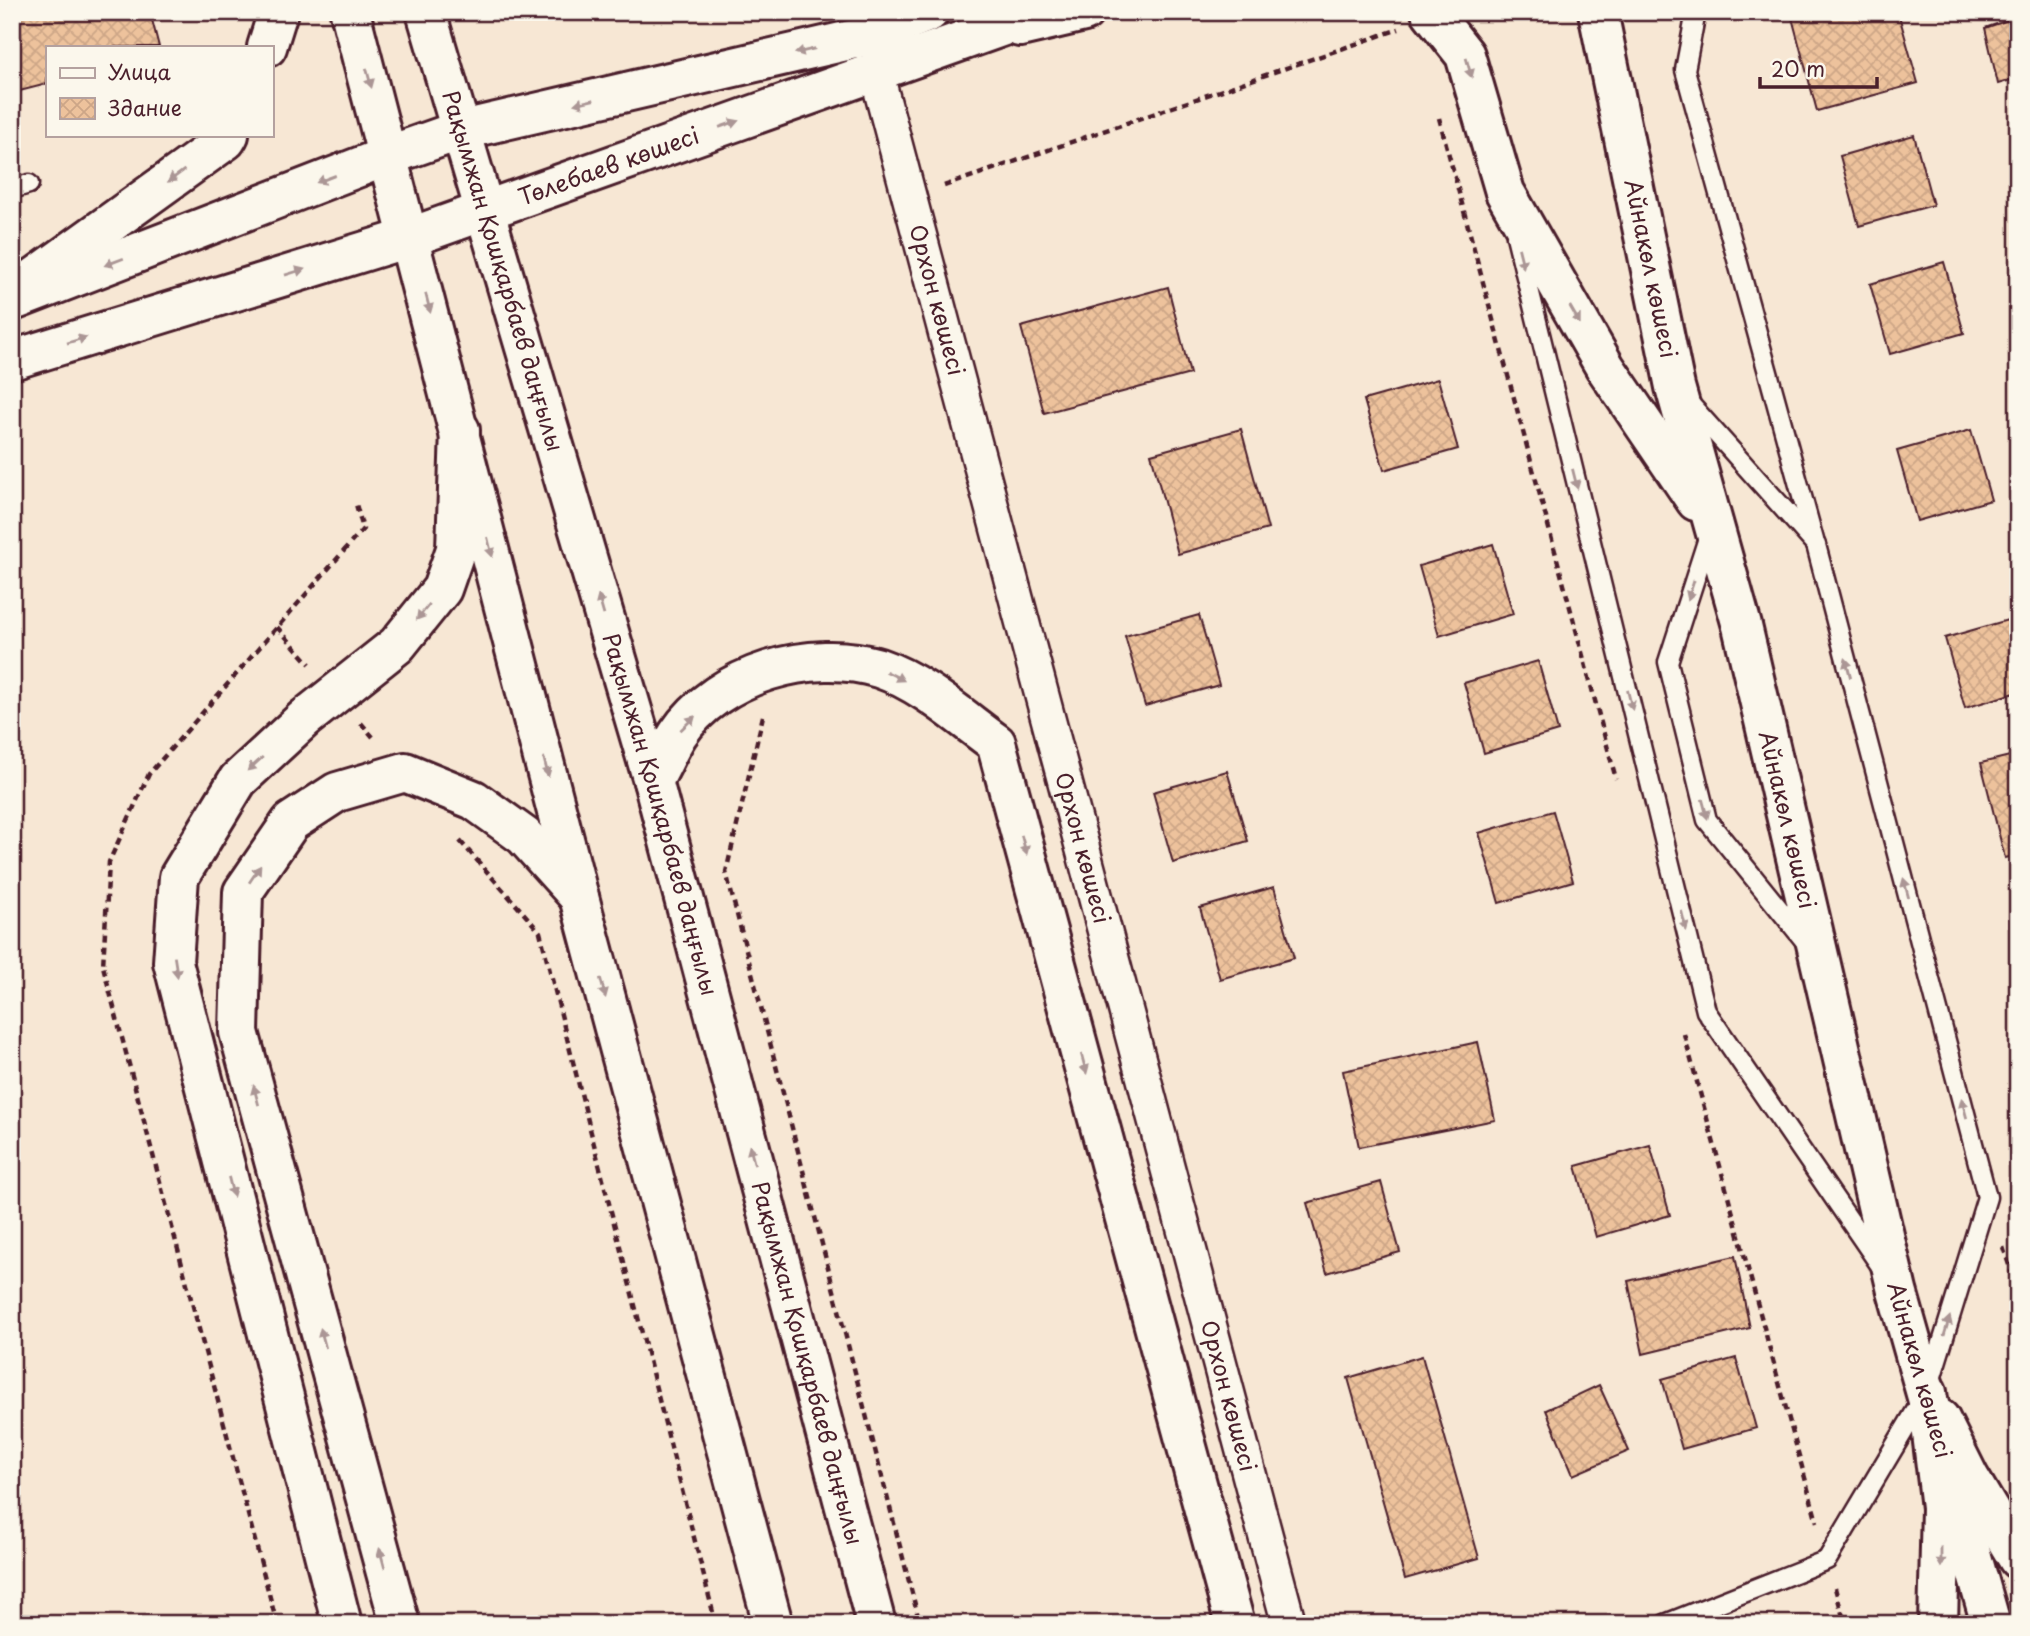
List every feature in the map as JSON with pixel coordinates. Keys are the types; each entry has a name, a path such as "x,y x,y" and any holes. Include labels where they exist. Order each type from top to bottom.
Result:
{"main road":[{"path":"267,46 278,12"},
{"path":"350,12 390,155 579,897 774,1624"},
{"name":"Рақымжан Қошқарбаев даңғылы","path":"426,12 458,131 484,210 653,781 876,1624"},
{"path":"12,301 458,131 875,20 929,12"},
{"name":"Төлебаев көшесі","path":"12,360 411,237 1043,12"},
{"path":"967,39 1084,12"},
{"name":"Айнакөл көшесі","path":"1598,12 1675,387 1742,625 1897,1290 1991,1624"},
{"path":"1416,20 1465,55 1505,192 1605,367 1713,526"},
{"path":"12,294 226,141 228,136"},
{"path":"342,1624 173,962 179,877 238,780 305,718 397,645 442,589 456,549 460,430"},
{"path":"653,781 679,732 719,694 769,668 824,660 879,668 929,694 996,743 1236,1624"},
{"path":"400,1624 239,1031 243,892 290,822 337,792 405,772 474,800 484,807 524,836 579,897"},
{"path":"1927,1392 1969,1476 2018,1559"},
{"path":"1927,1392 1941,1508 1938,1624"}],"street":[{"name":"Орхон көшесі","path":"876,72 1289,1624"}],"lane":[{"path":"1665,1624 1827,1560 1927,1392 1987,1197 1816,545 1685,70 1696,12"},
{"path":"1505,192 1706,1011 1897,1290"},
{"path":"1675,387 1816,545"},
{"path":"1713,526 1668,662 1671,675 1707,820 1820,959"}],"path":[{"path":"910,197 1416,20"},
{"path":"277,627 310,664"},
{"path":"765,710 726,872 920,1624"},
{"path":"458,839 540,932 716,1624"}],"building":[{"path":"12,12 150,12 159,46 46,46 46,84 12,93"},
{"path":"1898,12 1918,83 1817,111 1791,14"},
{"path":"2018,12 2018,78 1998,84 1985,28 2017,17"},
{"path":"1914,135 1933,205 1859,226 1840,156"},
{"path":"1944,262 1964,333 1890,354 1870,284"},
{"path":"1168,287 1190,374 1044,413 1021,327"},
{"path":"1438,379 1458,449 1384,470 1364,400"},
{"path":"1241,429 1268,529 1178,554 1151,454"},
{"path":"1971,430 1991,500 1917,521 1897,451"},
{"path":"1493,544 1513,614 1439,636 1419,566"},
{"path":"1199,615 1219,685 1145,706 1125,636"},
{"path":"2018,617 2018,692 1965,708 1945,638"},
{"path":"1538,661 1558,731 1484,753 1464,683"},
{"path":"2018,754 2018,855 2005,858 1981,763"},
{"path":"1227,771 1248,841 1173,863 1153,792"},
{"path":"1553,811 1573,881 1499,903 1479,833"},
{"path":"1274,887 1294,958 1220,979 1200,908"},
{"path":"2018,915 2018,939 2011,916"},
{"path":"1478,1042 1495,1120 1359,1147 1343,1071"},
{"path":"1650,1145 1670,1215 1596,1237 1576,1166"},
{"path":"1381,1182 1400,1252 1327,1273 1307,1203"},
{"path":"1735,1256 1750,1328 1643,1354 1628,1281"},
{"path":"1422,1356 1479,1558 1405,1579 1348,1378"},
{"path":"1736,1358 1756,1428 1682,1449 1662,1379"},
{"path":"1599,1385 1629,1451 1573,1475 1546,1410"}]}
